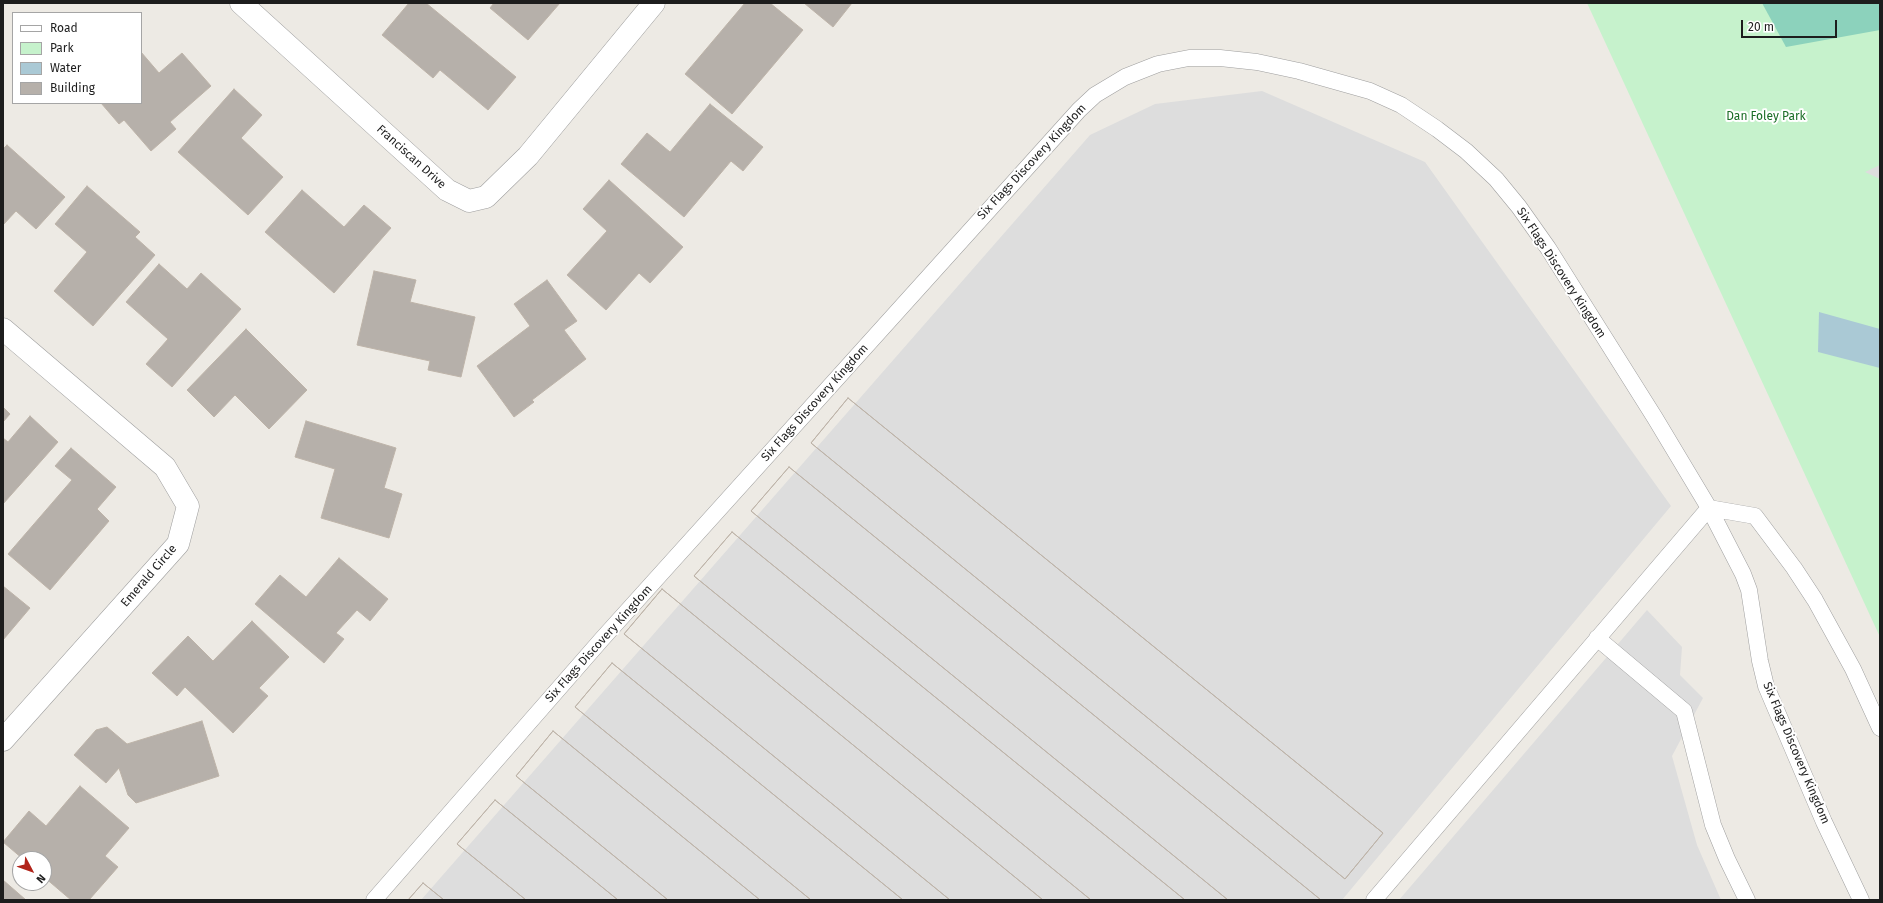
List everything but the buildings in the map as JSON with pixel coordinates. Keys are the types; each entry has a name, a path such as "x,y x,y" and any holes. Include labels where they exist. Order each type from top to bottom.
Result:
{"street":[{"name":"Franciscan Drive","path":"241,3 447,190 469,201 486,198 528,156 654,3"},
{"name":"Emerald Circle","path":"3,329 165,467 188,506 178,544 3,740"}],"lane":[{"name":"Six Flags Discovery Kingdom","path":"374,900 602,639 1079,110 1095,96 1126,77 1158,64 1189,58 1220,58 1264,63 1370,91 1400,105 1437,129 1466,151 1496,179 1548,248 1651,412 1709,508 1749,590 1760,661 1766,686 1824,822 1861,900"},
{"path":"1374,900 1709,508 1755,516 1794,568 1815,600 1853,669 1880,728"},
{"path":"1597,638 1684,711 1713,825 1727,859 1747,900"}],"green space":[{"name":"Dan Foley Park","path":"1587,3 1880,3 1880,637"},
{"path":"1762,3 1880,3 1880,30 1786,47"}],"shaded area":[{"path":"1262,91 1425,162 1671,506 1342,900 421,900 1090,135 1155,104"},
{"path":"1880,165 1880,179 1865,172"},
{"path":"1647,610 1682,647 1680,675 1703,698 1672,756 1697,845 1721,900 1399,900"}],"water":[{"path":"1819,312 1880,329 1880,368 1818,352"}]}
